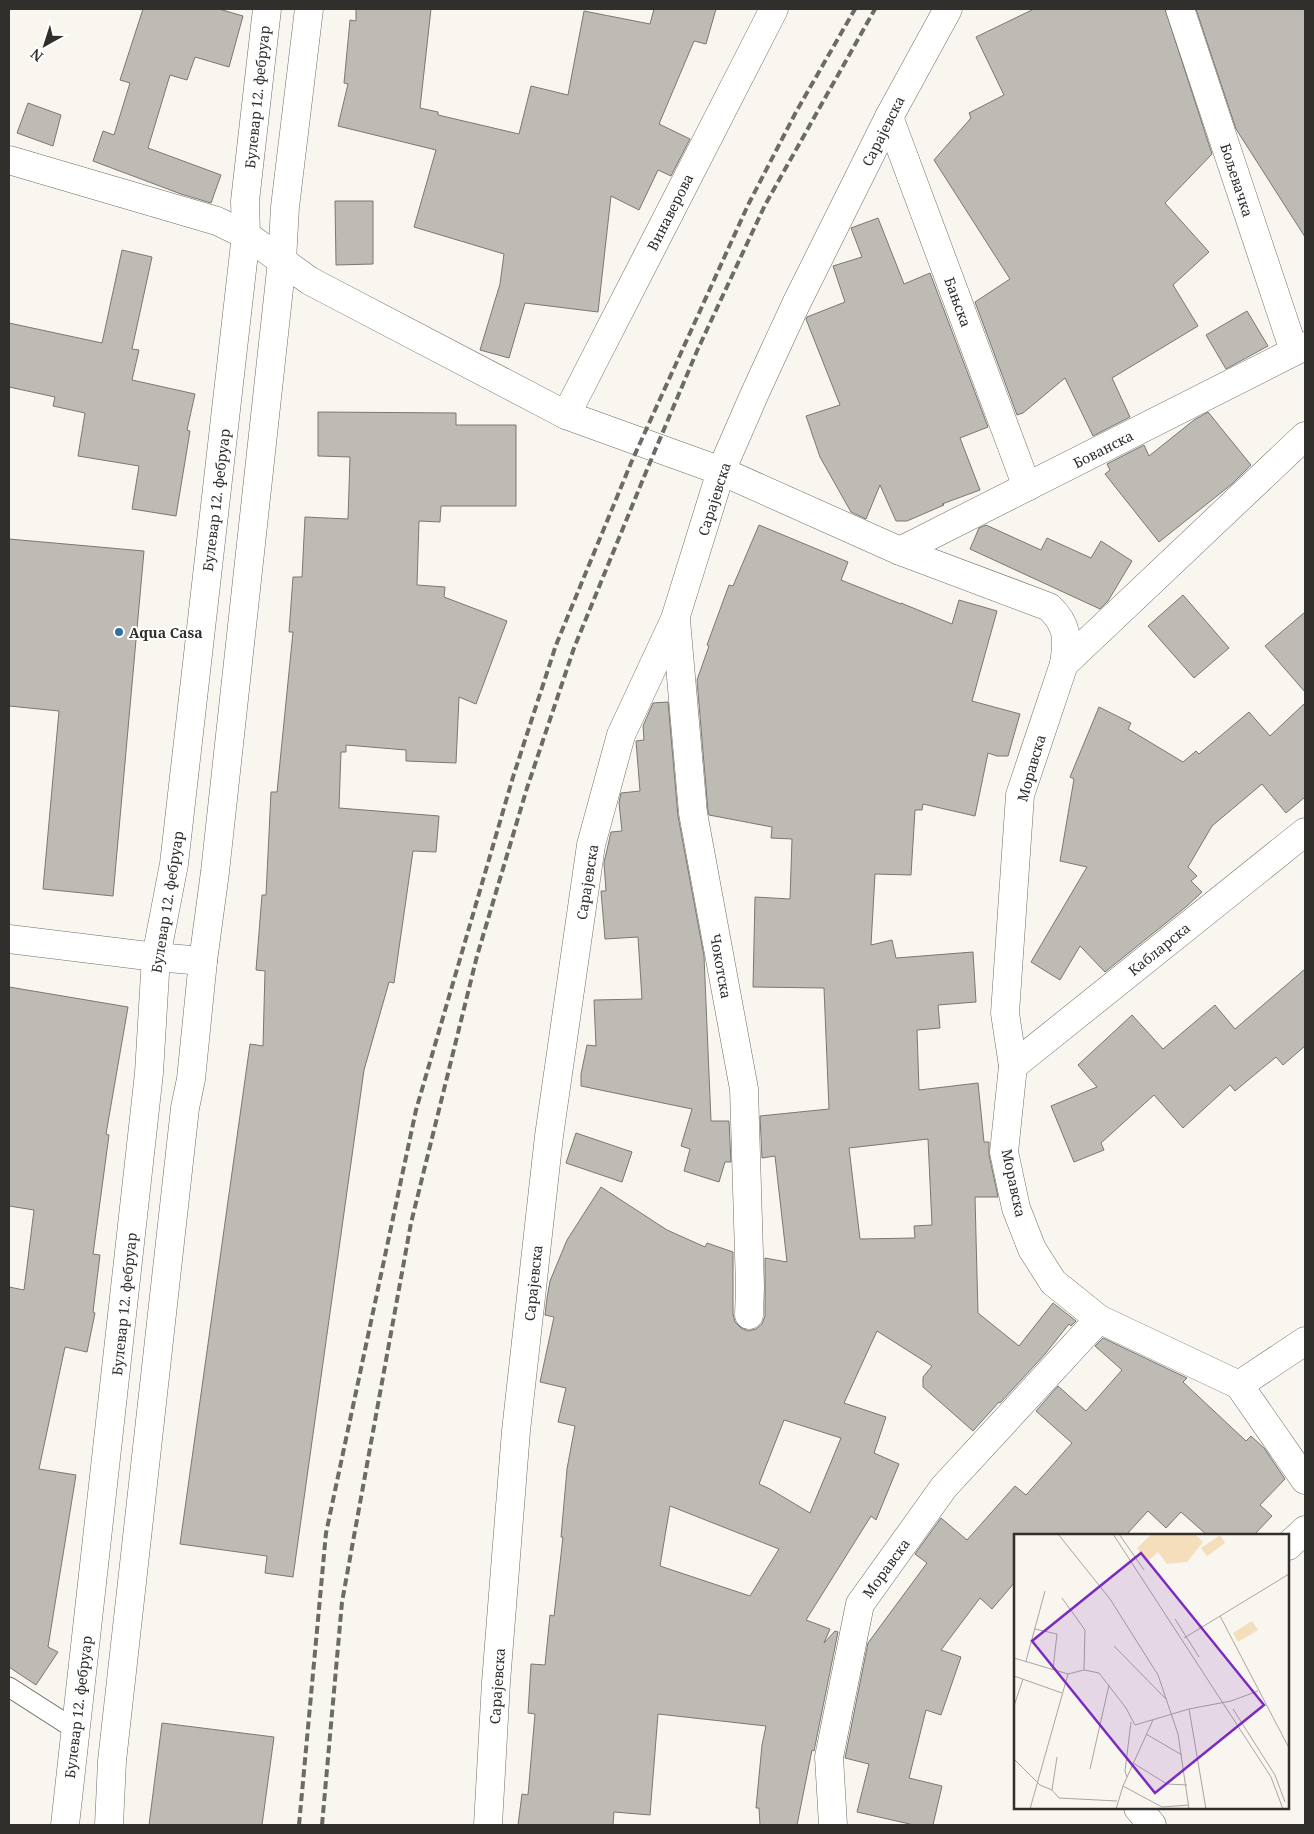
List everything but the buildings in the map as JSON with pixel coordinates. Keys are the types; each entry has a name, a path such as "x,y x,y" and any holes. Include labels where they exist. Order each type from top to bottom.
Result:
{"street":[{"name":"Булевар 12. фебруар","path":"65,1825 149,1073 156,957 174,864 246,235 246,200 267,9"},
{"path":"109,1825 112,1761 185,1108 191,1079 203,961 216,863 282,261 285,206 309,9"},
{"name":"Сарајевска","path":"488,1825 496,1682 516,1431 549,1136 591,845 621,735 676,619 721,471 796,304 889,117 948,9"},
{"name":"Бољевачка","path":"1180,9 1300,348"},
{"name":"Винаверова","path":"566,415 769,12"},
{"name":"Бањска","path":"889,117 1027,487"},
{"name":"Моравска","path":"9,160 217,221 246,235 310,281 566,415 721,471 900,551 1049,607 1059,616 1065,629 1067,642 1064,664 1020,795 1005,1013 1013,1066 1004,1152 1016,1208 1032,1249 1053,1282 1099,1319 1239,1385"},
{"name":"Бованска","path":"900,551 1300,348"},
{"path":"1064,664 1305,436"},
{"name":"Чокотска","path":"676,619 693,813 744,1089 750,1287 749,1315"},
{"name":"Кабларска","path":"1013,1066 1305,832"},
{"path":"9,938 156,957 203,961"},
{"name":"Моравска","path":"832,1825 829,1757 860,1604 944,1487 1099,1319"},
{"path":"1305,1341 1239,1385 1305,1480"},
{"path":"1289,1545 1305,1530"},
{"path":"1139,1809 1152,1825"}],"lane":[{"path":"9,1687 76,1730"}],"railway":[{"path":"299,1825 326,1533 416,1110 513,777 556,645 631,463 748,205 796,112 855,9"},
{"path":"322,1825 342,1602 411,1223 477,956 527,788 574,648 697,351 765,205 875,9"}],"place":[{"name":"Aqua Casa","path":"119,632"}]}
